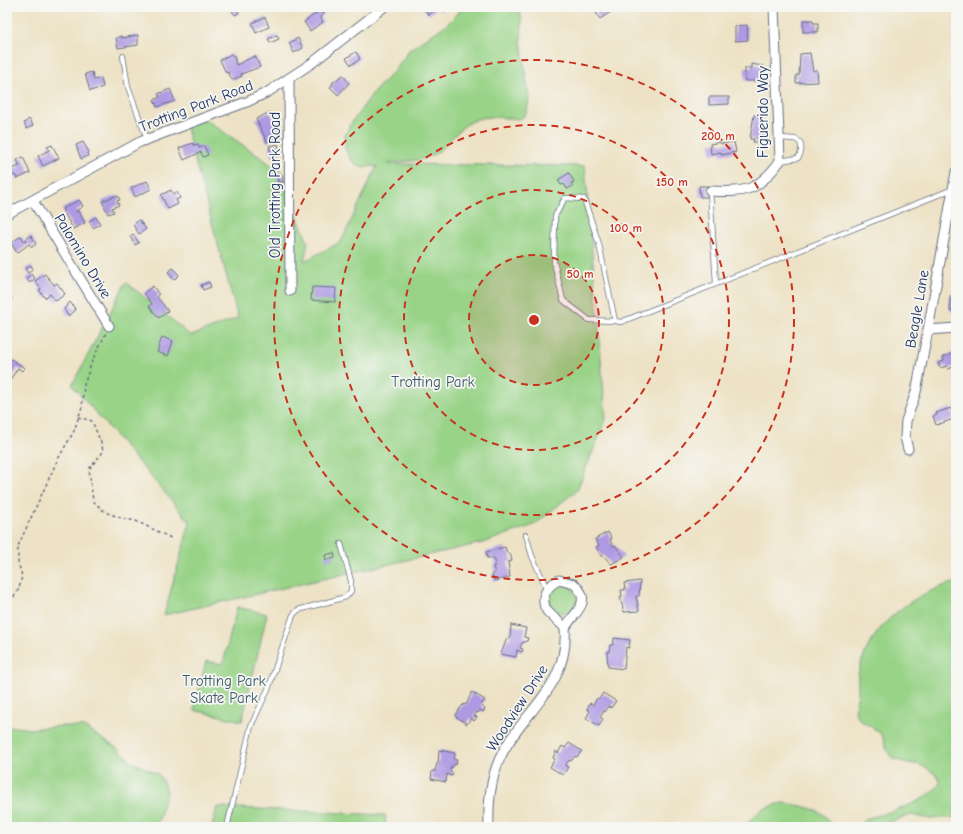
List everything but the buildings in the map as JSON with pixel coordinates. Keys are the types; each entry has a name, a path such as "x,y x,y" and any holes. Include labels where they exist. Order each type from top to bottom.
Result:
{"street":[{"name":"Trotting Park Road","path":"7,214 147,139 249,101 268,92 384,7"},
{"name":"Figuerido Way","path":"710,191 743,191 755,186 768,176 780,161 774,7"},
{"name":"Old Trotting Park Road","path":"289,78 290,291"},
{"name":"Beagle Lane","path":"908,449 905,437 906,421 916,392 956,172"},
{"name":"Palomino Drive","path":"33,201 110,326"},
{"path":"928,330 956,328"},
{"path":"565,580 574,584 581,592 581,607 565,628 547,610 544,599 547,589 554,582 565,580"},
{"name":"Woodview Drive","path":"489,827 490,796 499,760 512,738 547,694 554,681 563,659 566,643 565,628"}],"lane":[{"path":"123,56 128,87 147,139"},
{"path":"779,138 795,139 800,142 802,147 802,154 798,158 780,161"},
{"path":"615,321 599,244 584,199 565,198 555,216 554,262 563,300 589,320 621,322 953,189"},
{"path":"710,191 716,284"},
{"path":"7,297 9,298 7,302"},
{"path":"526,535 532,556 547,589"},
{"path":"227,827 251,726 269,687 293,615 298,610 346,597 351,592 351,581 341,544"}],"path":[{"path":"7,606 20,589 22,576 18,562 18,546 58,459 74,431 82,407 84,385 92,361 110,326"},
{"path":"78,417 92,421 102,445 103,452 89,469 93,501 105,512 121,518 136,521 171,538"}],"green space":[{"name":"Trotting Park","path":"464,7 515,7 521,15 521,40 529,99 527,111 524,116 519,119 492,117 470,122 434,154 420,160 388,164 585,166 606,419 577,490 534,525 482,543 164,615 190,522 72,385 126,282 191,336 238,318 185,124 205,119 279,170 308,243 304,261 341,242 377,166 360,167 352,161 345,149 345,135 352,122 373,93 396,69 410,49 446,25"},
{"path":"956,582 956,817 931,819 911,815 881,825 864,827 862,822 865,819 917,802 927,796 940,783 939,778 926,768 919,765 898,761 892,757 888,752 882,736 856,715 855,709 858,694 858,676 865,654 883,625 896,613 924,594"},
{"path":"563,585 569,586 573,589 576,593 576,605 573,609 569,612 563,613 557,612 553,609 550,605 549,599 550,593 553,589 557,586"},
{"name":"Trotting Park Skate Park","path":"237,607 267,614 242,721 194,710 206,661 223,664"},
{"path":"7,726 30,729 63,726 84,727 118,749 132,762 158,774 167,792 155,827 7,827"},
{"path":"782,803 798,805 822,813 832,827 743,827 762,809"},
{"path":"217,807 385,815 386,827 212,827"}]}
